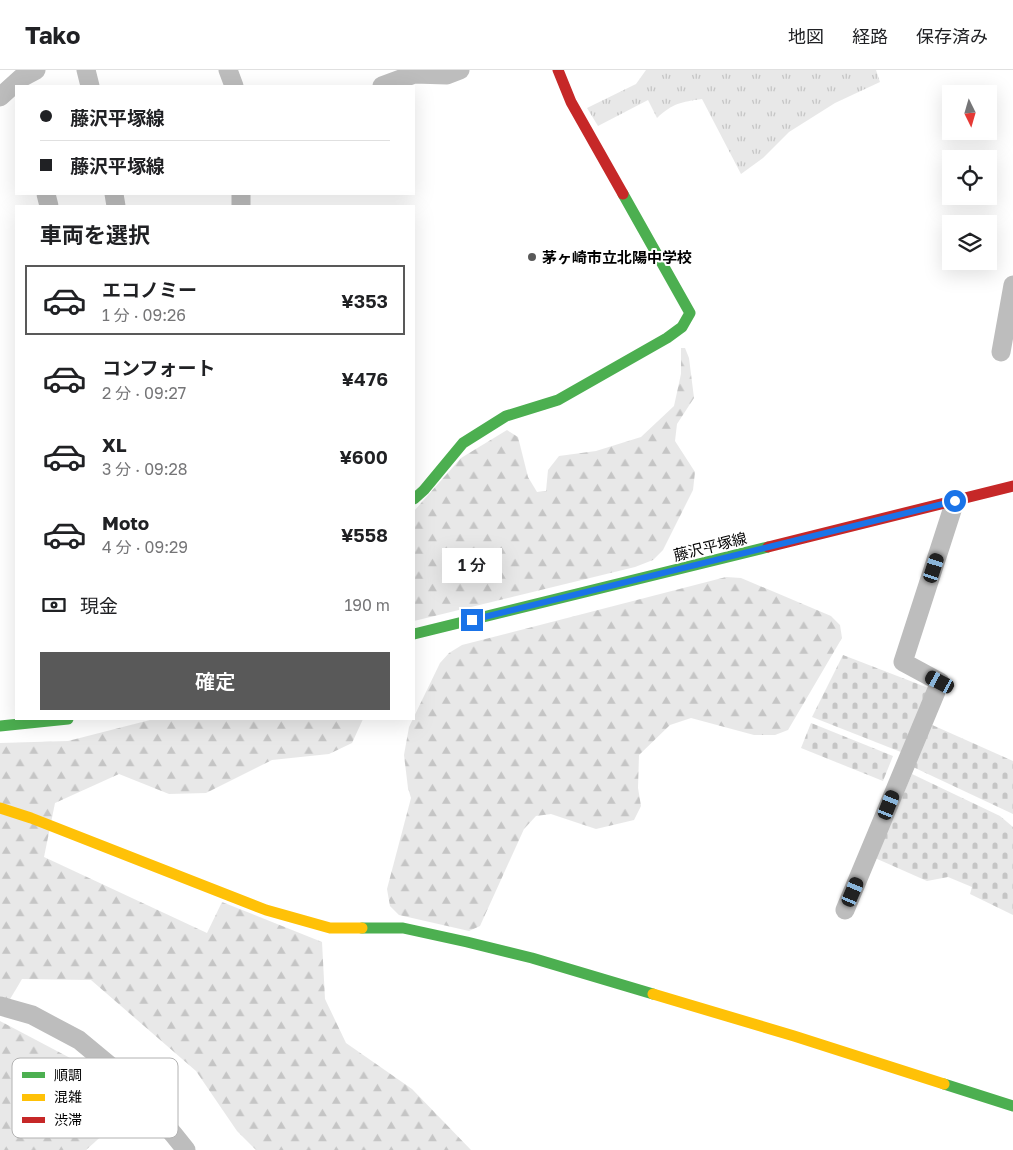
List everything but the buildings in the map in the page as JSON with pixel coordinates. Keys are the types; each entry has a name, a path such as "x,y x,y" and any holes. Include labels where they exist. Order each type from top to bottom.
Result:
{"street":[{"path":"86,70 90,85"},
{"path":"228,70 234,85"},
{"path":"385,85 414,74 447,75 460,70"},
{"path":"415,498 463,443 506,416 558,400 667,338 682,327 690,313 570,102 558,70"},
{"path":"0,97 15,86"},
{"path":"1001,352 1013,285"},
{"name":"藤沢平塚線","path":"415,634 1013,486"},
{"path":"846,910 940,682 903,662 955,501"},
{"path":"0,726 30,721 62,720"},
{"path":"0,808 31,818 275,913 330,928 403,928 532,958 794,1036 1013,1106"},
{"path":"0,1006 32,1015 79,1040 101,1058"},
{"path":"176,1138 186,1150"}],"green space":[{"path":"646,70 876,70 880,82 835,103 789,132 763,158 741,174 702,99 678,104 657,118 648,100 598,126 587,108 636,84"},
{"path":"681,348 685,348 689,358 694,398 677,424 675,441 695,472 693,490 663,550 653,560 635,567 415,621 415,510 461,458 507,430 518,437 528,477 537,492 546,491 548,470 559,456 596,451 641,437 674,406 681,374"},
{"path":"726,577 741,578 831,616 840,625 842,638 788,730 775,735 754,735 691,718 670,725 639,755 638,788 641,806 634,820 596,829 551,814 536,816 524,829 480,926 469,931 399,915 390,906 387,889 411,798 404,755 409,727 412,720 415,720 415,715 440,663 449,653 462,645"},
{"path":"843,655 931,689 906,754 812,717"},
{"path":"150,720 363,720 352,743 329,754 272,760 206,793 169,794 119,774 55,803 44,857 207,933 222,902 322,942 325,999 346,1043 412,1089 471,1150 256,1150 237,1131 196,1071 91,980 22,979 0,1016 0,743 68,741"},
{"path":"811,723 893,756 883,781 801,748"},
{"path":"930,724 1013,761 1013,814 913,767"},
{"path":"912,774 1000,816 1013,827 1013,915 970,894 972,887 948,877 927,881 875,858"},
{"path":"0,1021 70,1058 12,1058 12,1138 99,1138 86,1150 0,1150"}],"traffic: fast":[{"path":"415,498 463,443 506,416 558,400 667,338 682,327 690,313 623,194"},
{"path":"415,634 768,547"},
{"path":"0,726 58,720"},
{"path":"362,928 403,928 467,942 532,958 653,994"},
{"path":"944,1084 1013,1106"}],"traffic: slow":[{"path":"0,808 31,818 266,910 330,928 362,928"},
{"path":"653,994 794,1036 944,1084"}],"traffic: jam":[{"path":"558,70 571,102 623,194"},
{"path":"768,547 1013,486"}],"place":[{"name":"茅ヶ崎市立北陽中学校","path":"532,257"}],"route":[{"path":"472,620 955,501"}]}
